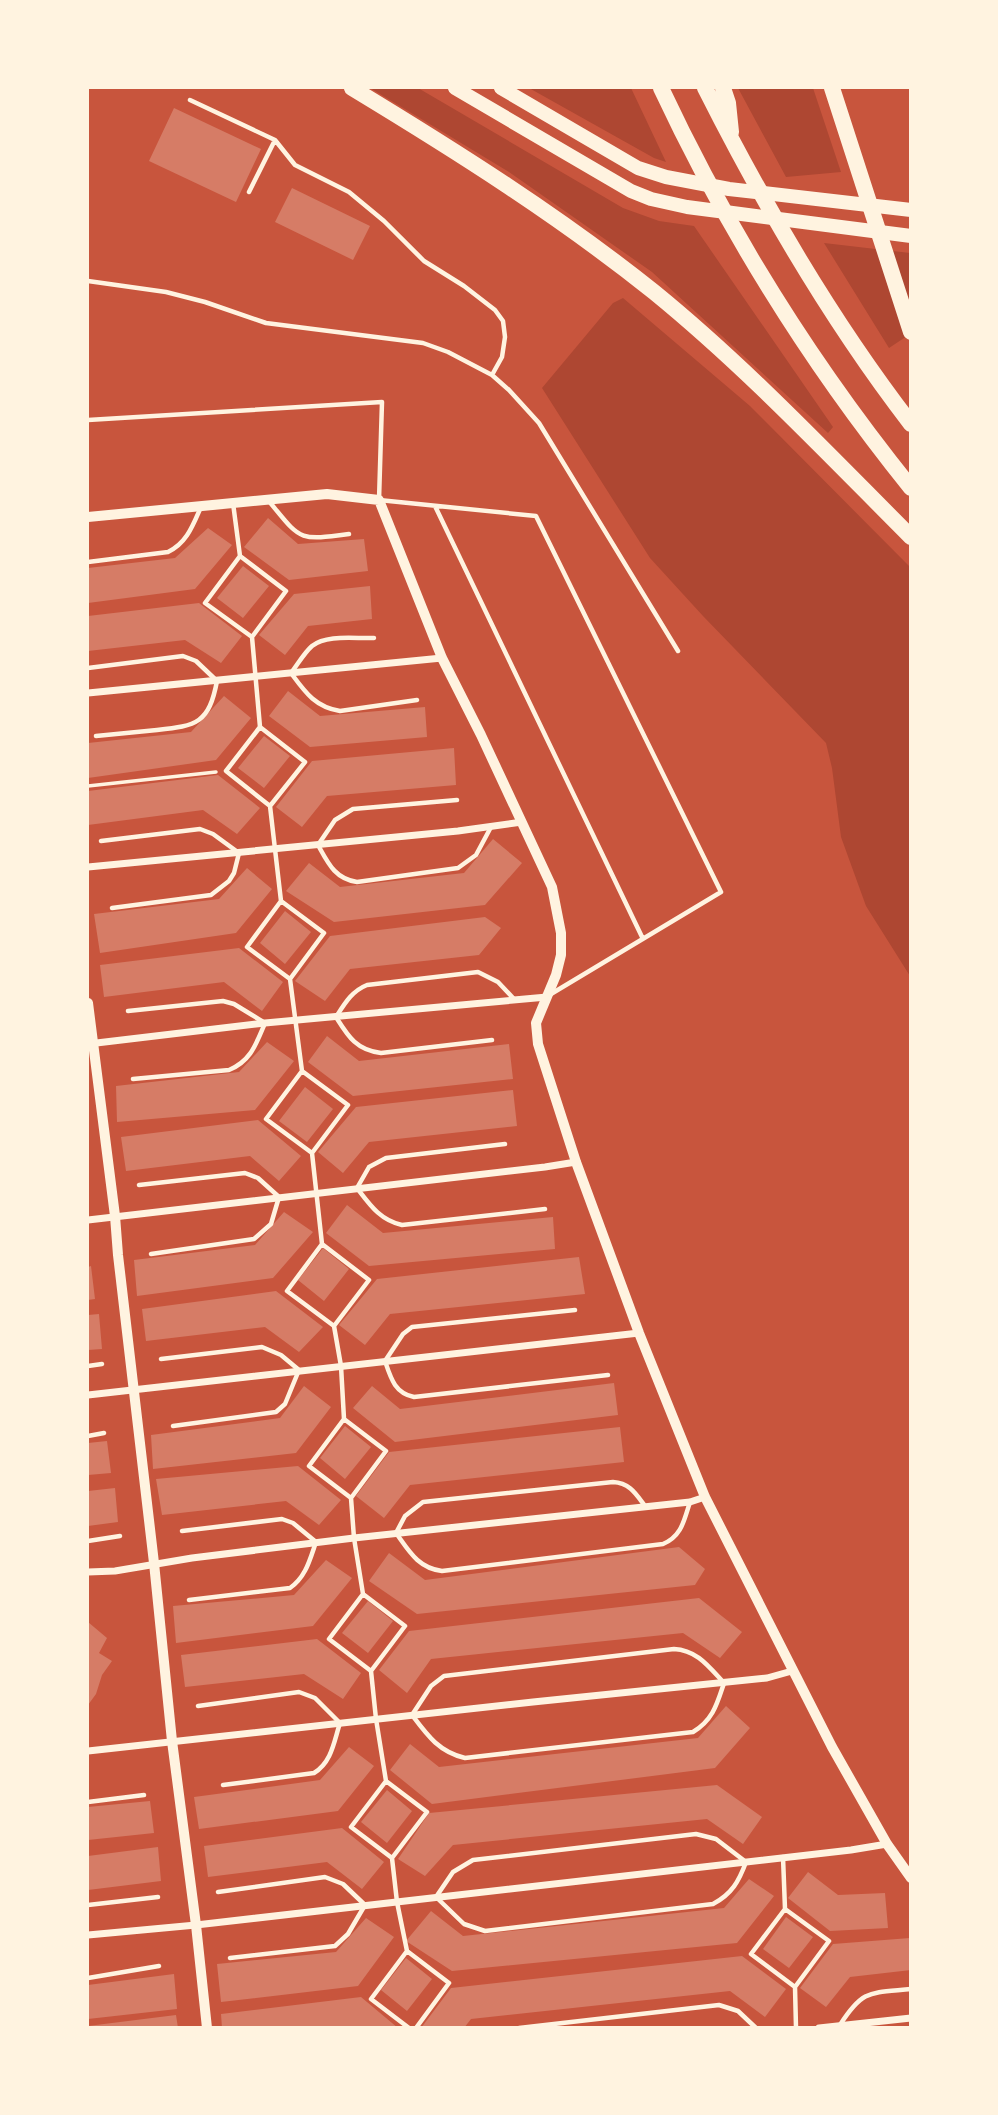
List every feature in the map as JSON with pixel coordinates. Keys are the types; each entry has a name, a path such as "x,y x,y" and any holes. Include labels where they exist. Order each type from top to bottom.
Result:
{"highway":[{"path":"352,88 486,170 655,293 740,366 911,537"},
{"path":"661,88 748,256 842,399 911,488"},
{"path":"705,88 732,142 799,259 875,377 911,424"},
{"path":"723,88 729,103 732,142"},
{"path":"832,88 911,332"}],"main road":[{"path":"454,88 631,191 651,199 687,207 911,236"},
{"path":"501,88 638,167 666,177 729,190 911,210"}],"street":[{"path":"88,517 327,494 379,500 442,658 552,887 561,933 561,955 556,975 536,1023 538,1044 576,1162 639,1333 705,1497 832,1747 887,1844 911,1878"},
{"path":"88,694 442,658"},
{"path":"88,867 522,822"},
{"path":"90,1044 294,1020 547,997"},
{"path":"88,1003 90,1044 115,1216 172,1741 207,2028"},
{"path":"88,1220 576,1162"},
{"path":"88,1395 639,1333"},
{"path":"88,1572 115,1571 154,1563 316,1542 690,1502 705,1497"},
{"path":"88,1751 376,1718 724,1683 767,1678 792,1671"},
{"path":"88,1935 196,1925 887,1844"},
{"path":"820,2028 911,2018"}],"lane":[{"path":"190,100 275,140 295,165 349,192 384,221 424,261 464,286 495,310 503,321 504,347 492,376"},
{"path":"249,192 275,140"},
{"path":"88,281 176,294 266,323 423,343 447,352 492,376 509,390 539,423 678,650"},
{"path":"88,420 382,402 379,500 536,516 721,892 547,997"},
{"path":"268,500 288,524 303,536 313,539 349,534"},
{"path":"233,503 240,556 205,603 252,637"},
{"path":"88,562 173,550 185,540 201,506"},
{"path":"435,506 643,939"},
{"path":"240,556 286,591 252,637 260,727 226,771 270,806"},
{"path":"374,638 317,643 307,651 292,673 309,698 330,709 340,711 417,700"},
{"path":"88,668 183,656 196,662 217,681 213,701 208,709 188,727 96,736"},
{"path":"260,727 305,762 270,806 281,901 247,947 290,979"},
{"path":"457,800 353,809 335,820 318,845 330,868 344,878 357,882 458,868 476,855 491,827"},
{"path":"101,841 200,830 214,834 239,853 229,881 211,895 112,908"},
{"path":"281,901 324,933 290,979 302,1071 348,1105 312,1153 322,1244 287,1291 334,1326 341,1366 344,1419 309,1466 351,1498"},
{"path":"492,1040 373,1052 351,1040 336,1017 354,992 367,985 478,972 498,982 515,1000"},
{"path":"128,1012 223,1001 234,1004 265,1023 249,1056 229,1070 133,1079"},
{"path":"302,1071 266,1119 312,1153"},
{"path":"505,1144 386,1158 369,1167 357,1188 380,1216 402,1225 545,1209"},
{"path":"139,1185 245,1173 258,1178 279,1197 271,1224 254,1239 151,1254"},
{"path":"322,1244 369,1280 334,1326"},
{"path":"575,1310 412,1327 402,1334 385,1361 396,1388 402,1394 414,1397 608,1375"},
{"path":"161,1359 262,1347 281,1355 299,1370 285,1404 276,1412 173,1426"},
{"path":"88,1366 102,1364"},
{"path":"344,1419 386,1451 351,1498 354,1538 363,1594 405,1626 371,1671 386,1781 427,1812 392,1858 397,1902 407,1951 449,1983 416,2028"},
{"path":"88,1436 104,1433"},
{"path":"645,1507 629,1486 613,1482 423,1502 409,1512 396,1533 420,1564 442,1571 663,1544 679,1532 690,1502"},
{"path":"182,1531 282,1519 293,1523 316,1542 305,1572 290,1588 189,1600"},
{"path":"88,1541 120,1536"},
{"path":"363,1594 329,1639 371,1671"},
{"path":"674,1648 696,1655 724,1683 714,1713 707,1723 693,1732 465,1758 439,1747 412,1715 426,1692 444,1676 674,1648"},
{"path":"198,1706 299,1692 316,1698 340,1723 330,1756 318,1770 309,1775 223,1786"},
{"path":"386,1781 351,1827 392,1858"},
{"path":"88,1802 144,1795"},
{"path":"696,1834 716,1839 746,1861 734,1888 713,1904 485,1931 464,1924 436,1897 459,1867 472,1860 486,1858 696,1834"},
{"path":"783,1857 785,1909 751,1954 795,1987"},
{"path":"218,1892 325,1877 343,1884 365,1905 348,1934 335,1946 230,1958"},
{"path":"88,1905 158,1897"},
{"path":"785,1909 829,1941 795,1987 796,2028"},
{"path":"407,1951 370,1999 409,2028"},
{"path":"88,1978 159,1966"},
{"path":"841,2026 854,2004 864,1996 911,1989"},
{"path":"519,2028 719,2005 738,2011 756,2028"}],"path":[{"path":"88,786 226,771"}],"shaded area":[{"path":"370,88 418,88 623,208 659,221 694,226 833,427 828,433 652,272 509,172"},
{"path":"529,88 631,88 666,162 654,158"},
{"path":"738,88 813,88 841,172 786,177"},
{"path":"824,243 910,253 910,334 889,348"},
{"path":"623,298 750,406 910,567 910,976 866,906 841,837 826,743 650,558 542,388 613,303"}],"building":[{"path":"174,108 261,149 236,202 149,161"},
{"path":"292,188 370,226 353,260 275,222"},
{"path":"268,518 298,544 364,539 368,571 289,580 244,547"},
{"path":"208,528 232,545 195,589 88,603 88,568 175,558"},
{"path":"243,566 269,586 243,618 217,598"},
{"path":"370,586 372,619 308,626 285,655 259,635 294,594"},
{"path":"199,603 242,636 221,663 185,640 88,651 88,616"},
{"path":"288,691 320,716 425,707 427,737 310,747 269,716"},
{"path":"224,696 251,718 216,760 88,778 88,743 191,732"},
{"path":"264,736 290,756 264,788 238,768"},
{"path":"454,748 456,785 327,796 302,827 276,807 312,761"},
{"path":"218,775 260,808 237,834 203,810 88,825 88,791"},
{"path":"493,839 522,863 485,905 334,922 286,891 309,863 340,887 464,873"},
{"path":"247,868 272,889 236,933 100,953 94,914 219,899"},
{"path":"285,911 311,932 285,964 260,943"},
{"path":"485,917 501,928 479,955 350,969 325,1001 295,981 330,936"},
{"path":"239,948 283,982 262,1011 224,982 104,997 100,965"},
{"path":"327,1036 359,1061 509,1044 513,1079 353,1096 308,1062"},
{"path":"267,1042 294,1061 255,1110 117,1122 116,1086 239,1072"},
{"path":"305,1087 333,1109 307,1142 279,1121"},
{"path":"513,1090 517,1126 369,1142 343,1173 318,1152 356,1107"},
{"path":"258,1120 301,1156 279,1181 250,1156 126,1171 121,1137"},
{"path":"347,1205 383,1233 553,1217 555,1249 369,1266 326,1233"},
{"path":"284,1212 313,1232 273,1278 137,1296 134,1260 255,1245"},
{"path":"323,1248 349,1269 324,1301 298,1280"},
{"path":"579,1257 585,1294 390,1314 365,1345 339,1325 377,1279"},
{"path":"91,1266 95,1299 88,1300 88,1267"},
{"path":"276,1291 323,1327 299,1352 265,1327 146,1341 142,1309"},
{"path":"99,1314 102,1349 88,1350 88,1315"},
{"path":"614,1383 618,1415 395,1442 353,1408 372,1386 400,1409"},
{"path":"304,1386 331,1407 296,1453 153,1469 151,1435 280,1418"},
{"path":"345,1426 371,1447 345,1479 320,1458"},
{"path":"620,1427 624,1462 410,1485 384,1518 356,1496 389,1452"},
{"path":"107,1441 111,1473 88,1475 88,1443"},
{"path":"298,1466 341,1500 319,1525 286,1501 162,1515 156,1479"},
{"path":"115,1488 118,1522 88,1526 88,1491"},
{"path":"679,1547 705,1569 695,1585 417,1614 369,1581 389,1553 425,1580"},
{"path":"326,1560 352,1578 313,1626 176,1643 173,1606 294,1595"},
{"path":"699,1598 742,1632 720,1658 683,1633 431,1659 407,1693 379,1670 409,1631"},
{"path":"368,1601 393,1621 368,1653 342,1633"},
{"path":"88,1622 107,1638 99,1653 112,1661 88,1705"},
{"path":"317,1639 361,1673 343,1699 304,1674 185,1687 181,1655"},
{"path":"726,1706 750,1728 715,1768 432,1804 390,1770 410,1744 439,1767 698,1738"},
{"path":"349,1747 374,1766 338,1811 199,1829 194,1797 320,1780"},
{"path":"717,1785 762,1817 743,1844 707,1819 453,1845 425,1876 398,1859 429,1813"},
{"path":"387,1790 412,1811 387,1843 361,1822"},
{"path":"150,1801 154,1833 88,1840 88,1807"},
{"path":"342,1828 384,1862 362,1889 327,1862 208,1877 204,1846"},
{"path":"158,1847 161,1881 88,1890 88,1856"},
{"path":"808,1872 838,1895 885,1893 888,1928 830,1931 788,1898"},
{"path":"749,1879 774,1896 737,1943 452,1971 406,1941 431,1911 463,1936 724,1908"},
{"path":"786,1917 813,1937 789,1968 763,1949"},
{"path":"366,1918 394,1937 358,1986 221,2002 217,1964 336,1952"},
{"path":"910,1938 911,1970 850,1977 826,2007 800,1988 833,1944"},
{"path":"742,1956 786,1989 765,2017 730,1991 471,2019 464,2028 421,2028 451,1988"},
{"path":"406,1958 432,1979 407,2011 381,1990"},
{"path":"174,1974 177,2009 88,2019 88,1985"},
{"path":"361,1997 398,2028 222,2028 221,2014"},
{"path":"176,2015 178,2028 88,2028 88,2026"}]}
